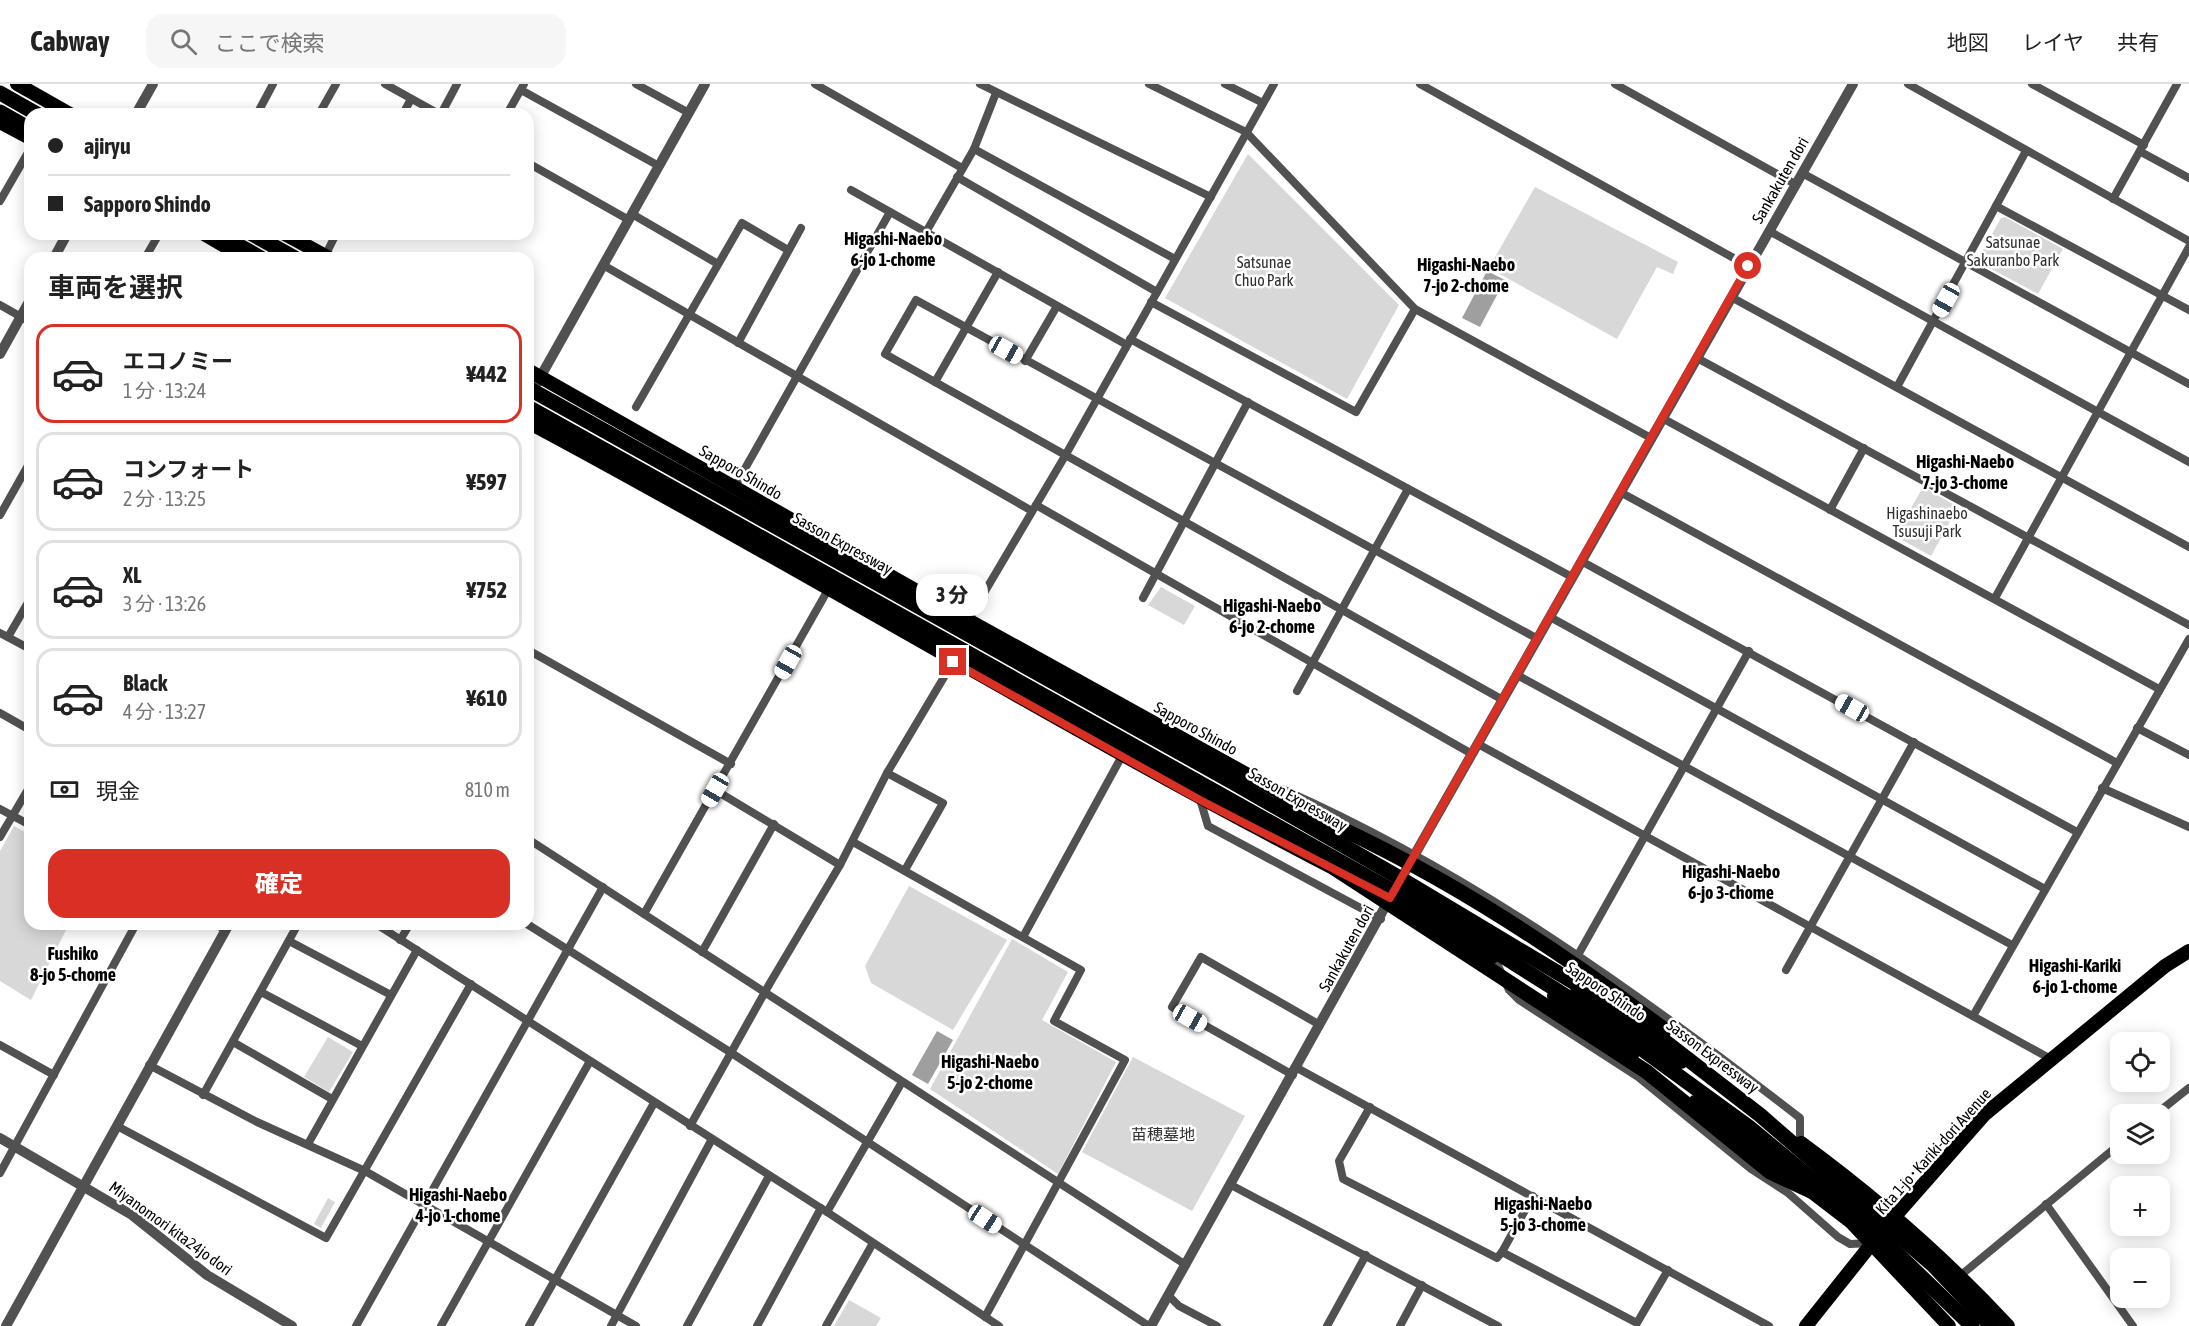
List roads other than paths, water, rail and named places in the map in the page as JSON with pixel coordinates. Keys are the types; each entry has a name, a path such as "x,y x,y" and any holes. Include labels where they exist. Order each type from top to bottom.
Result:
{"highway":[{"path":"17,84 59,108"},
{"path":"0,93 26,108"},
{"path":"0,112 24,126"},
{"path":"0,122 24,135"},
{"path":"214,240 235,252"},
{"path":"229,240 250,252"},
{"path":"263,240 284,252"},
{"path":"296,240 318,252"},
{"name":"Sapporo Shindo","path":"534,373 968,620 1277,791 1800,1142 1895,1216 1961,1275 2008,1326"},
{"name":"Sasson Expressway","path":"534,391 1234,783 1403,880 1610,1004 1667,1043 1760,1115 1933,1265 1991,1326"},
{"name":"Sasson Expressway","path":"534,410 1452,924 1588,1010 1749,1127 1810,1176 1880,1236 1972,1326"},
{"name":"Sapporo Shindo","path":"534,425 829,588 953,662 1123,754 1200,800 1390,898 1543,988 1815,1193 1873,1243 1949,1326"},
{"path":"1234,783 1354,834 1440,880 1574,964 1754,1098 1769,1120"},
{"path":"1235,801 1647,1072 1770,1172 1815,1193"},
{"name":"Kita 1-jo･Kariki-dori Avenue","path":"1806,1326 1895,1216 1985,1114 2049,1058 2164,966 2189,951"}],"street":[{"path":"139,108 153,84"},
{"path":"260,108 273,84"},
{"path":"322,108 336,84"},
{"path":"385,84 428,108"},
{"path":"443,108 457,84"},
{"path":"636,84 689,113"},
{"path":"534,389 705,84"},
{"path":"815,84 962,168"},
{"path":"980,84 1211,197"},
{"path":"1149,84 1246,132 1415,309 1651,438"},
{"path":"1225,84 1263,104"},
{"path":"968,620 1065,456 1274,84"},
{"path":"1615,84 1796,184"},
{"name":"Sankakuten dori","path":"1150,1326 1381,919 1414,853 1538,639 1852,84"},
{"path":"1908,84 2189,241"},
{"path":"2032,84 2189,178"},
{"path":"2113,199 2177,84"},
{"path":"1425,85 1748,266"},
{"path":"510,108 522,87 659,166"},
{"path":"926,232 974,148 996,93"},
{"path":"406,108 411,99"},
{"path":"974,148 1175,259"},
{"path":"1897,387 1935,322 2026,151"},
{"path":"0,201 24,159"},
{"path":"534,166 718,264"},
{"path":"1802,173 2189,384"},
{"path":"957,177 1156,292"},
{"path":"851,190 1057,306 1248,402 1572,577"},
{"path":"1996,206 2189,310"},
{"path":"734,488 890,212"},
{"path":"636,407 742,223 788,250"},
{"path":"738,343 801,228"},
{"path":"1769,231 2189,462"},
{"path":"1995,598 2189,247"},
{"path":"603,266 795,377 1155,574 1472,754"},
{"path":"935,382 998,272"},
{"path":"1731,297 2189,547"},
{"path":"1503,700 885,354 916,300 1538,639"},
{"path":"1151,302 1356,412 1415,309"},
{"path":"0,305 24,318"},
{"path":"1025,361 1057,306"},
{"path":"0,354 24,320"},
{"path":"1697,358 2189,625"},
{"path":"1143,598 1248,402"},
{"path":"1662,418 2159,689"},
{"path":"1830,510 1864,448"},
{"path":"0,515 24,480"},
{"path":"1297,691 1408,489"},
{"path":"1620,492 2117,763"},
{"path":"1581,561 2077,832"},
{"path":"644,914 829,588"},
{"path":"24,607 4,635 24,646"},
{"path":"1550,617 2045,889"},
{"path":"1973,1016 2189,639"},
{"path":"1578,955 1749,651"},
{"path":"534,653 731,764"},
{"path":"690,1126 730,1052 853,842 887,773 953,662"},
{"path":"1517,675 2012,945"},
{"path":"0,713 24,727"},
{"path":"2137,728 2189,755"},
{"path":"1785,970 1914,742"},
{"path":"1478,744 2049,1058"},
{"path":"1023,937 1123,754"},
{"path":"1230,766 1339,814 1414,853 1578,955 1724,1059 1800,1118 1800,1142"},
{"path":"887,773 943,803 905,870"},
{"path":"2102,788 2189,827"},
{"path":"715,790 840,865"},
{"path":"0,837 24,797"},
{"path":"1200,800 1208,826 1381,919"},
{"path":"0,809 24,822"},
{"path":"702,952 774,824"},
{"path":"853,842 1081,970 1054,1021 1125,1060 985,1317"},
{"path":"534,844 1186,1265"},
{"path":"356,1326 603,887"},
{"path":"534,928 730,1052 1150,1326"},
{"path":"0,1173 133,930"},
{"path":"6,1326 225,930"},
{"path":"203,1095 295,930"},
{"path":"385,930 824,1210 999,1326"},
{"path":"400,940 406,930"},
{"path":"289,941 391,995"},
{"path":"308,1144 417,950"},
{"path":"1320,1025 1201,957 1172,1007 1370,1107 1769,1326"},
{"path":"1495,959 1509,990 1519,1000 1638,1077 1751,1169 1788,1193 1838,1237 1850,1244 1873,1243"},
{"path":"117,1126 326,1238 471,984"},
{"path":"261,992 362,1046"},
{"path":"233,1042 332,1099"},
{"path":"0,1045 54,1075"},
{"path":"441,1326 590,1061"},
{"path":"149,1065 256,1122 365,1171 636,1326"},
{"path":"757,1326 824,1210 869,1142 902,1082"},
{"path":"2169,1104 2189,1088"},
{"path":"529,1326 654,1103"},
{"path":"1370,1107 1340,1161 1343,1179 1497,1258 1533,1196"},
{"name":"Miyanomori kita24jo dori","path":"0,1138 132,1215 207,1275 292,1326"},
{"path":"611,1326 712,1139"},
{"path":"1961,1275 2110,1152"},
{"path":"687,1326 769,1176"},
{"path":"1231,1185 1498,1326"},
{"path":"2046,1204 2133,1326"},
{"path":"826,1326 873,1243"},
{"path":"1502,1252 1637,1323 1668,1270"},
{"path":"1327,1326 1366,1255"},
{"path":"1400,1326 1422,1285"},
{"path":"1168,1295 1179,1306 1218,1326"}],"district":[{"name":"Higashi-Naebo 6-jo 1-chome","path":"893,249"},
{"name":"Higashi-Naebo 7-jo 2-chome","path":"1466,276"},
{"name":"Higashi-Naebo 7-jo 3-chome","path":"1965,472"},
{"name":"Higashi-Naebo 6-jo 2-chome","path":"1272,616"},
{"name":"Higashi-Naebo 6-jo 3-chome","path":"1731,882"},
{"name":"Fushiko 8-jo 5-chome","path":"73,964"},
{"name":"Higashi-Kariki 6-jo 1-chome","path":"2075,976"},
{"name":"Higashi-Naebo 5-jo 2-chome","path":"990,1072"},
{"name":"Higashi-Naebo 4-jo 1-chome","path":"458,1205"},
{"name":"Higashi-Naebo 5-jo 3-chome","path":"1543,1214"}],"park label":[{"name":"Satsunae Sakuranbo Park","path":"2013,251"},
{"name":"Satsunae Chuo Park","path":"1264,271"},
{"name":"Higashinaebo Tsusuji Park","path":"1927,522"},
{"name":"苗穂墓地","path":"1163,1134"}]}
